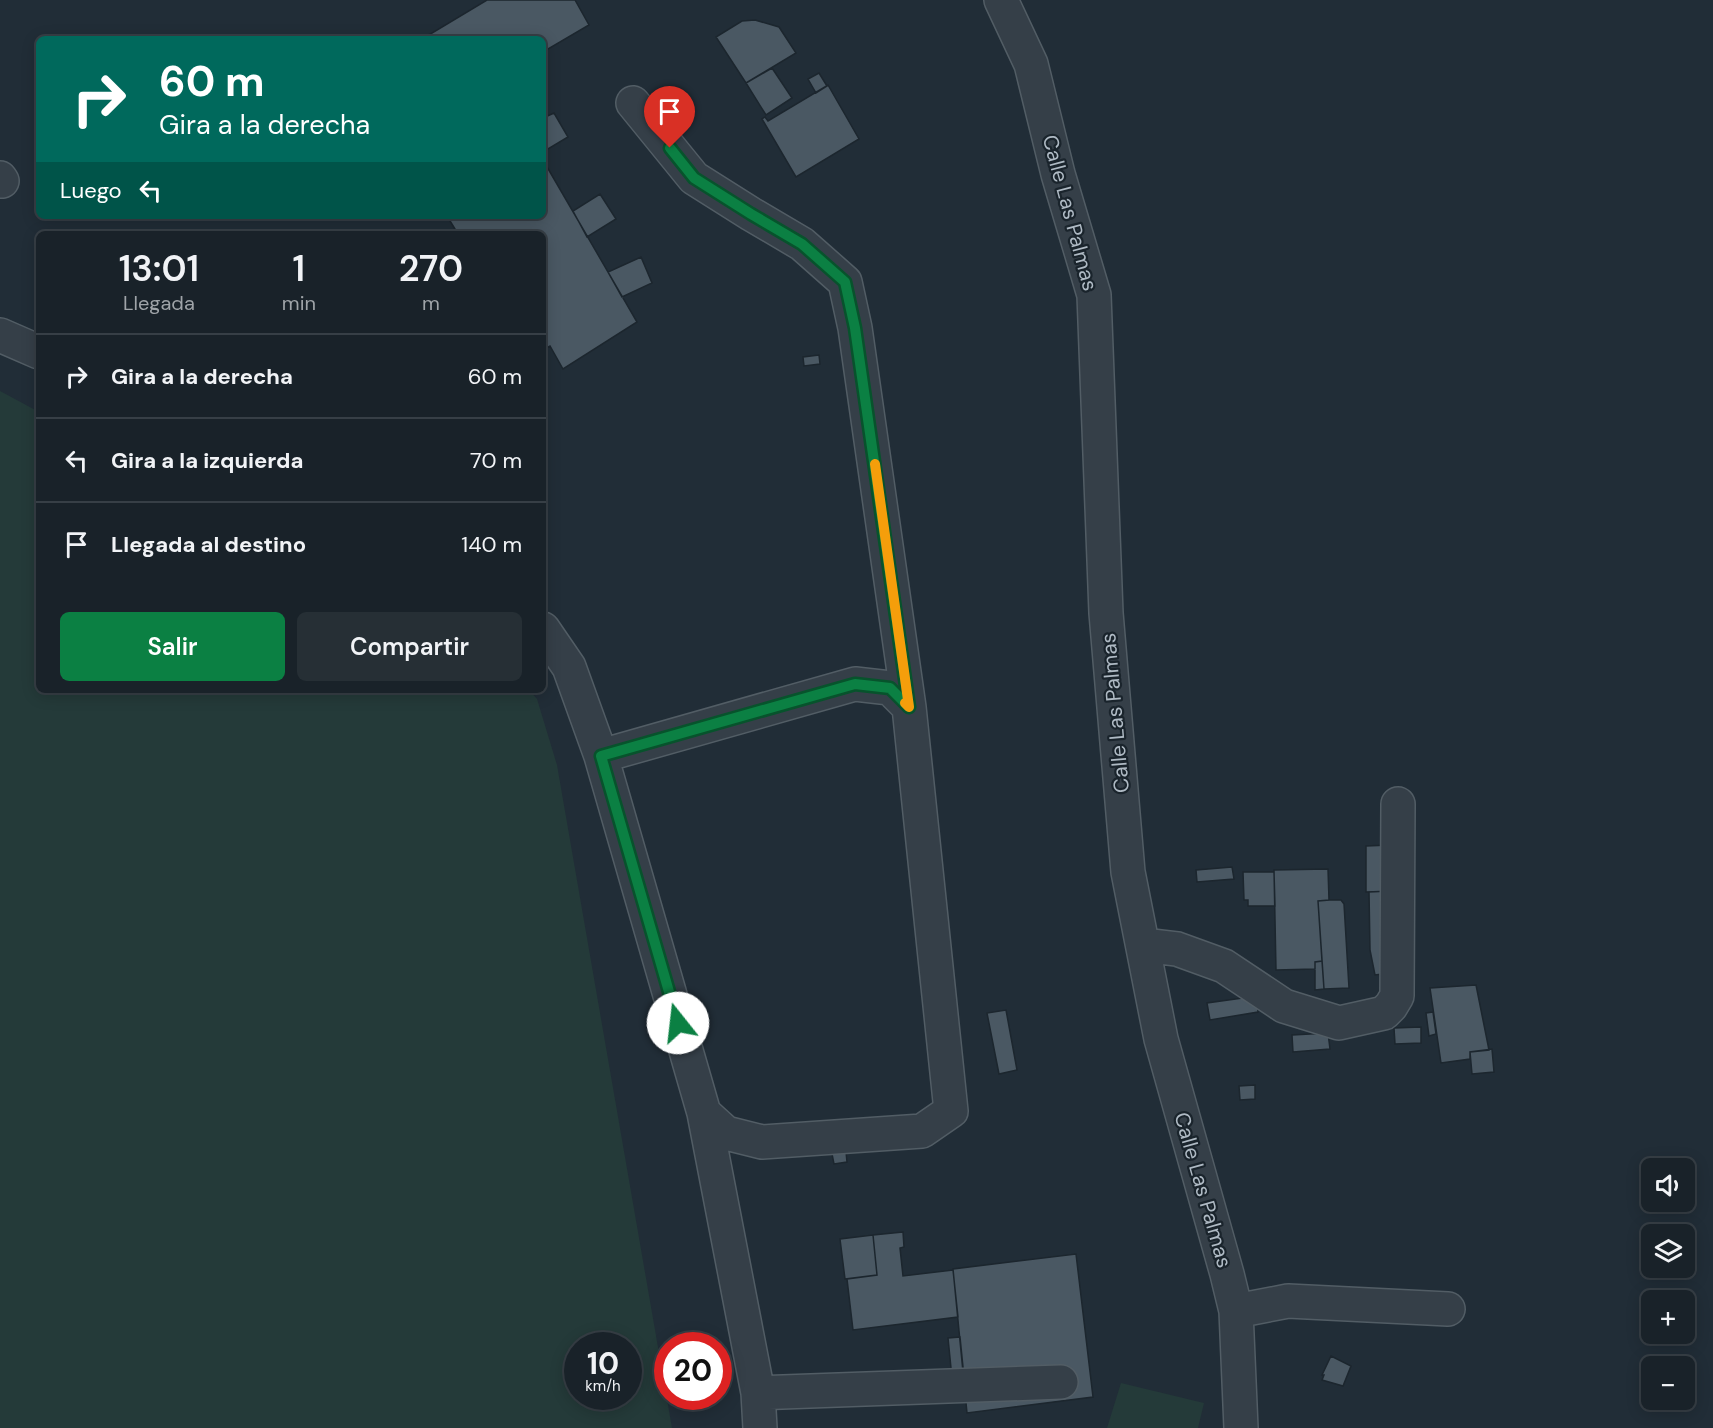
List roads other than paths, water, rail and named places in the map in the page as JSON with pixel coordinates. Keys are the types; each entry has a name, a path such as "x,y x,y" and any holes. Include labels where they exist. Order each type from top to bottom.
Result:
{"street":[{"name":"Calle Las Palmas","path":"1001,0 1031,64 1058,174 1094,295 1106,613 1128,872 1161,1039 1236,1311 1241,1428"},
{"path":"633,103 694,178 802,244 845,282 857,340 909,707 951,1111 922,1131 762,1142 726,1133 704,1113"},
{"path":"0,335 36,351"},
{"path":"546,633 569,667 601,756 704,1113 758,1393 760,1428"},
{"path":"601,756 855,684 890,688 909,707"},
{"path":"1143,945 1177,949 1224,966 1284,1006 1339,1023 1384,1013 1397,996 1398,804"},
{"path":"1236,1311 1288,1301 1448,1309"},
{"path":"758,1393 1061,1382"}]}
